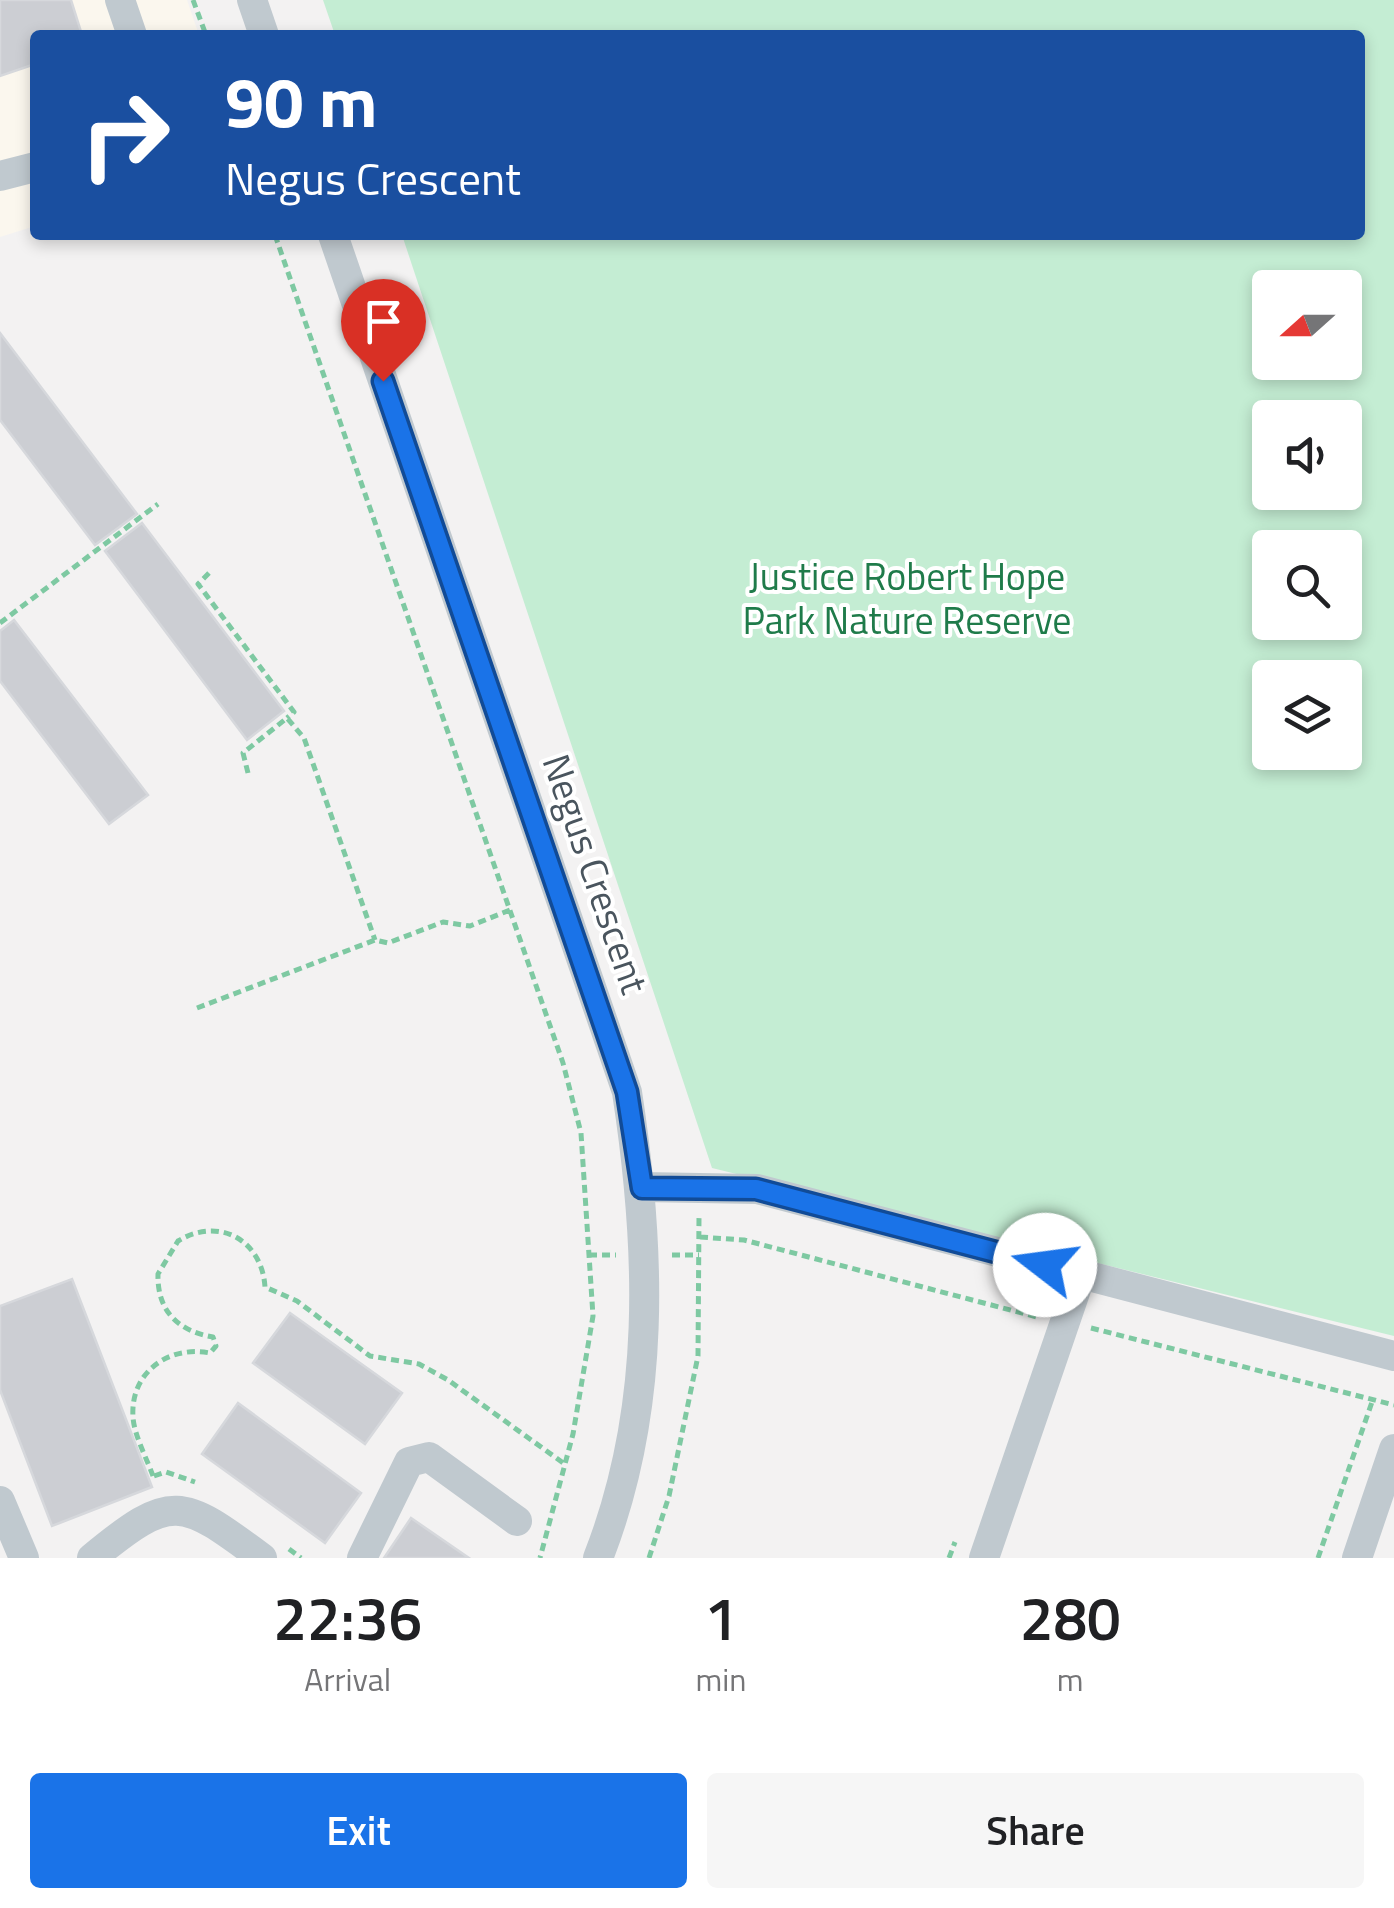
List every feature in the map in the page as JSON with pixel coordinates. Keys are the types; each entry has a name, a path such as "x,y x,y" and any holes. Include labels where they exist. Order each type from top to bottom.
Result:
{"street":[{"path":"120,0 130,30"},
{"path":"252,0 262,30"},
{"path":"0,176 30,168"},
{"name":"Negus Crescent","path":"335,240 627,1092 642,1188 647,1296 635,1433 616,1511 598,1558"},
{"path":"642,1188 756,1189 1394,1356"},
{"path":"984,1558 1081,1275"},
{"path":"1356,1558 1394,1449"},
{"path":"362,1558 409,1462 430,1456 518,1521"},
{"path":"0,1502 24,1558"},
{"path":"92,1558 153,1512 174,1509 207,1518 262,1558"}],"path":[{"path":"194,0 204,30"},
{"path":"277,240 563,1062 581,1133 593,1316 566,1465 540,1558"},
{"path":"0,624 158,504"},
{"path":"209,572 198,584 294,712 244,752 248,773"},
{"path":"287,718 304,738 375,940"},
{"path":"197,1008 375,940 388,943 443,922 470,926 510,910"},
{"path":"649,1558 669,1496 698,1356 699,1188"},
{"path":"154,1476 132,1417 139,1383 152,1364 185,1351 210,1353 216,1346 213,1337 175,1322 158,1286 167,1252 178,1241 202,1230 240,1238 258,1258 264,1287 297,1301 370,1356 419,1364 448,1380 566,1465"},
{"path":"1318,1558 1372,1402"}],"shaded area":[{"path":"0,0 187,0 197,30 30,30 30,228 0,237"}],"green space":[{"name":"Justice Robert Hope Park Nature Reserve","path":"323,0 1394,0 1394,1336 712,1168 404,240 1365,240 1365,30 333,30"}],"building":[{"path":"0,0 71,0 80,30 30,30 30,66 0,76"},
{"path":"0,333 137,514 95,545 0,420"},
{"path":"142,523 284,711 247,740 105,551"},
{"path":"14,620 148,795 109,824 0,681 0,631"},
{"path":"72,1279 152,1487 52,1526 0,1390 0,1306"},
{"path":"290,1313 402,1393 365,1444 253,1363"},
{"path":"238,1403 361,1493 325,1543 202,1454"},
{"path":"411,1518 469,1558 384,1558"}],"route":[{"path":"383,381 627,1092 642,1188 756,1189 1045,1265"}]}
